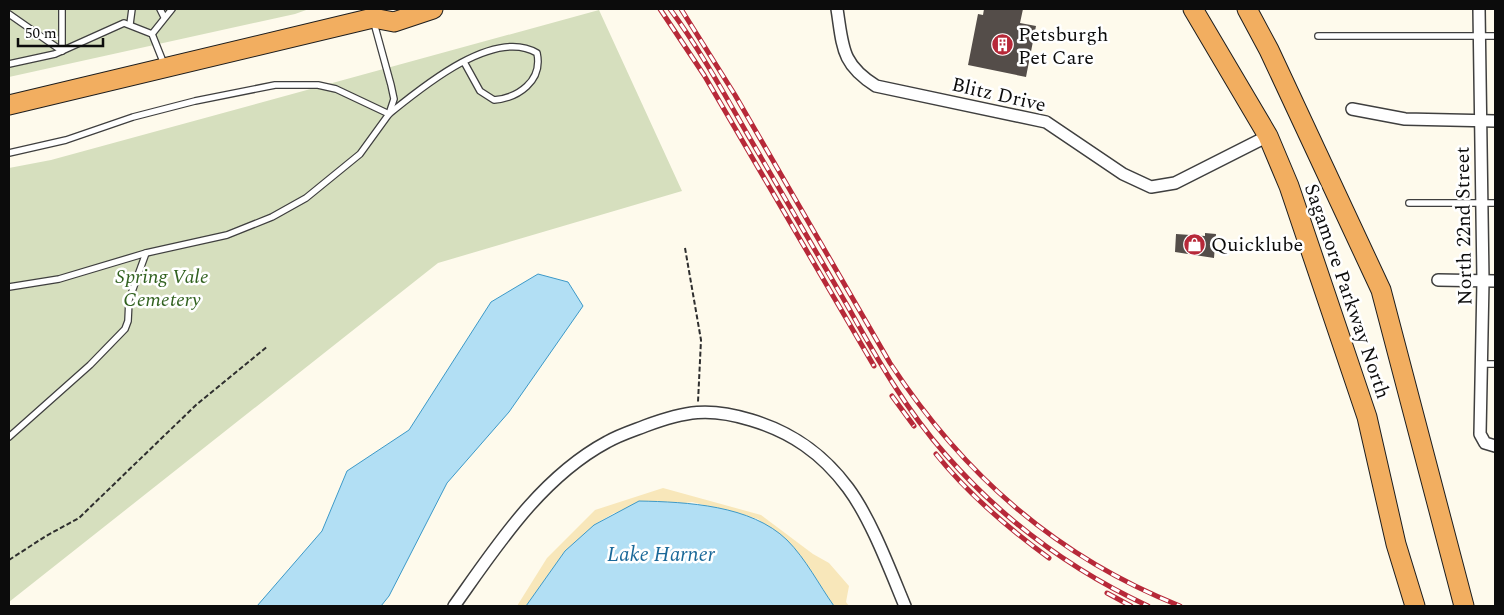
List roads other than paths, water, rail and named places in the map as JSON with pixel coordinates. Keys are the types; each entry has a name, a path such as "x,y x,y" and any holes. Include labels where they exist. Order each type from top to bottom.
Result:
{"highway":[{"path":"9,105 166,69 377,14 394,22 433,9"},
{"name":"Sagamore Parkway North","path":"1194,9 1268,136 1289,186 1367,417 1396,544 1415,606"},
{"name":"Sagamore Parkway North","path":"1250,11 1381,290 1464,606"}],"street":[{"name":"Blitz Drive","path":"837,9 848,61 859,76 876,86 1046,122 1124,174 1151,187 1175,183 1268,136"},
{"name":"North 22nd Street","path":"1480,9 1480,203 1489,281 1482,364 1480,434 1490,444"},
{"path":"1352,109 1405,120 1495,121"},
{"path":"1438,280 1489,281"},
{"path":"454,606 508,531 548,488 576,464 606,442 625,433 689,412 726,412 765,424 809,446 830,466 849,489 867,522 905,606"}],"lane":[{"path":"62,9 62,51"},
{"path":"130,24 132,9"},
{"path":"160,9 164,17"},
{"path":"152,34 172,9"},
{"path":"9,14 62,51"},
{"path":"377,14 394,99 389,114"},
{"path":"9,64 62,51 124,23 152,34 166,69"},
{"path":"1318,36 1495,36"},
{"path":"9,287 59,280 146,253 227,235 272,218 298,203 343,170 360,154 389,114 431,82 464,62 495,49 521,46 537,53 539,62 537,72 526,87 507,99 494,100 480,91 464,62"},
{"path":"9,153 66,140 133,116 267,85 318,85 343,92 389,114"},
{"path":"1409,203 1495,203"},
{"path":"9,437 90,364 125,329 128,321 129,300 146,253"},
{"path":"1482,364 1495,364"}],"water":[{"path":"538,274 568,282 583,306 509,412 447,483 389,596 381,606 257,606 322,531 347,471 409,430 491,302"},
{"name":"Lake Harner","path":"639,501 718,508 755,519 772,528 787,540 800,555 834,606 526,606 565,551 594,525"}],"railway":[{"path":"660,9 704,75 874,366"},
{"path":"670,9 713,74 881,363 931,438 990,501 1039,541 1092,576 1148,606"},
{"path":"681,9 735,95 890,363 918,403 949,441 981,475 1016,507 1053,536 1092,563 1135,586 1180,606"},
{"path":"892,396 914,426"},
{"path":"936,454 961,483 989,510 1049,558"},
{"path":"1107,593 1131,606"}],"place":[{"name":"Petsburgh Pet Care","path":"1002,45"},
{"name":"Quicklube","path":"1195,244"}],"park label":[{"name":"Spring Vale Cemetery","path":"162,288"}]}
